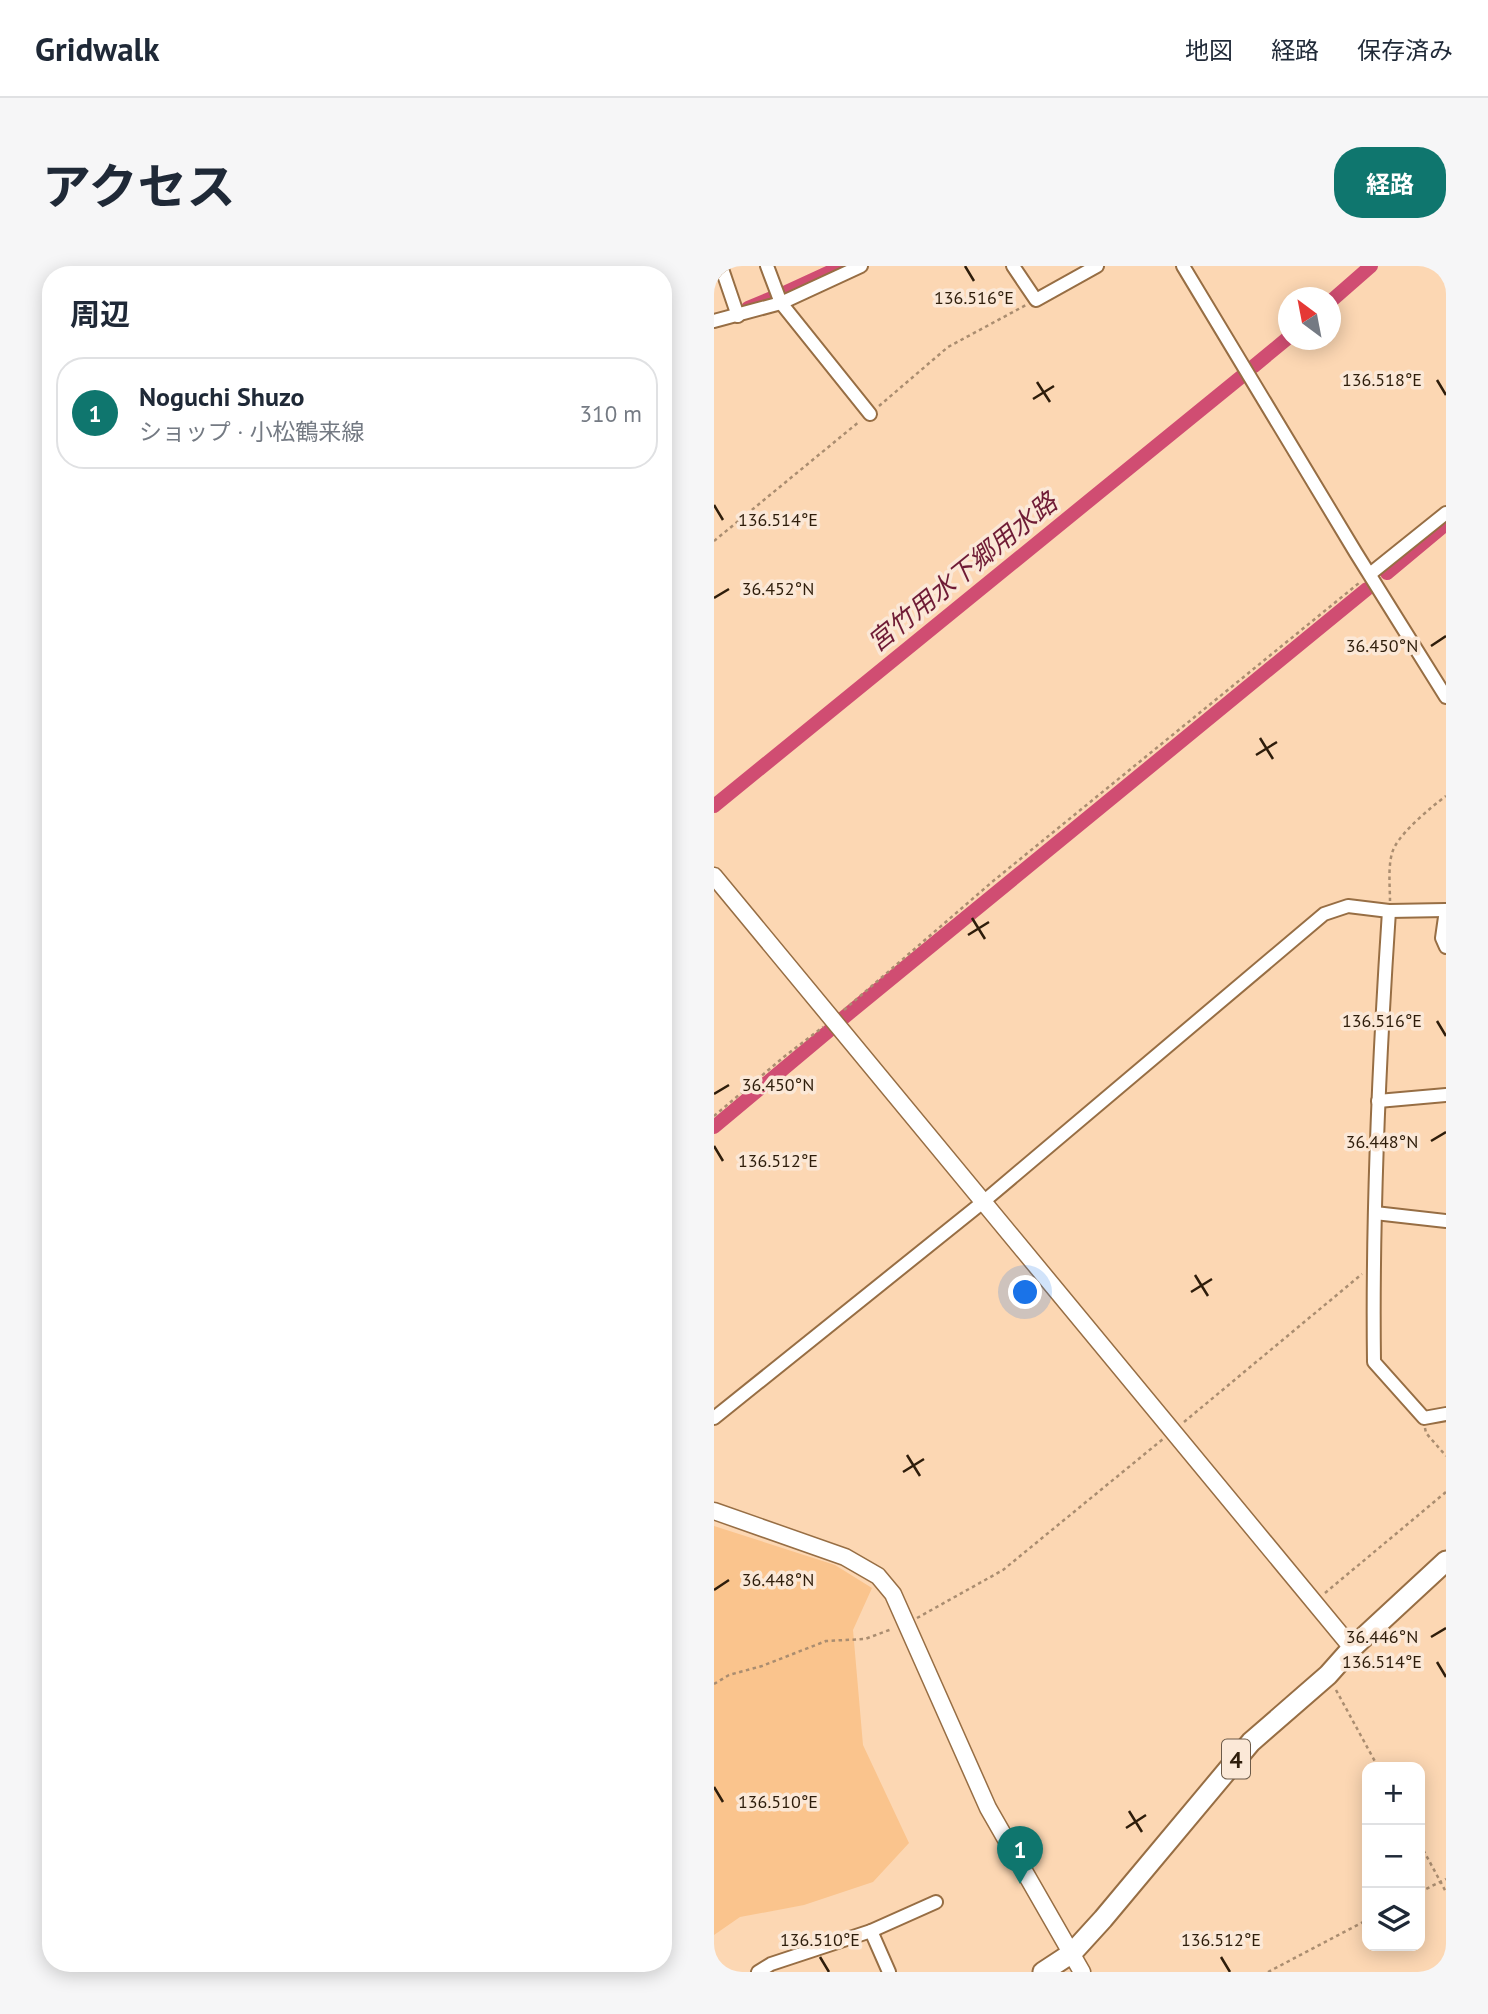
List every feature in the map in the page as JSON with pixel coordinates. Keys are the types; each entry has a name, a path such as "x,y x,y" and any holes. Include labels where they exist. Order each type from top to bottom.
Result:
{"main road":[{"name":"4","path":"1043,1972 1072,1953 1251,1742 1328,1675 1352,1648 1446,1561"}],"street":[{"path":"721,266 738,316"},
{"path":"767,266 781,303 870,414"},
{"path":"714,321 781,303 861,266"},
{"path":"1013,266 1036,300 1097,266"},
{"path":"1183,266 1446,697"},
{"path":"1370,574 1446,513"},
{"path":"714,876 1352,1648"},
{"path":"714,1418 983,1202 1324,914 1348,906 1390,911 1446,910 1442,938 1446,947"},
{"path":"1390,911 1379,1057 1373,1265 1374,1362 1424,1418 1446,1414"},
{"path":"1378,1101 1446,1095"},
{"path":"1375,1213 1446,1221"},
{"path":"714,1511 863,1565 886,1585 908,1624 988,1808 1082,1972"},
{"path":"758,1972 771,1964 871,1931 936,1902"},
{"path":"871,1931 889,1972"}],"path":[{"path":"714,1116 833,1019 992,882 1370,574"},
{"path":"1390,911 1391,857 1394,846 1429,808 1446,796"},
{"path":"714,1684 729,1675 762,1666 826,1641 865,1639 908,1624 1003,1570 1373,1265"},
{"path":"1424,1418 1426,1433 1446,1456"},
{"path":"1314,1602 1446,1492"},
{"path":"1328,1675 1375,1762"},
{"path":"1425,1854 1446,1892"},
{"path":"1425,1890 1446,1879"},
{"path":"1268,1972 1362,1923"}],"shaded area":[{"path":"714,1526 835,1565 872,1588 853,1630 863,1745 909,1843 873,1882 804,1905 740,1917 714,1935"}],"waterway":[{"path":"784,293 843,266"},
{"name":"宮竹用水下郷用水路","path":"1341,292 1371,266"},
{"path":"748,308 772,298"},
{"name":"宮竹用水下郷用水路","path":"1254,366 1278,346"},
{"name":"宮竹用水下郷用水路","path":"714,806 1241,377"},
{"path":"1387,573 1446,524"},
{"path":"842,1019 1367,589"},
{"path":"714,1127 830,1030"}],"place":[{"name":"Noguchi Shuzo","path":"1020,1884"}]}
